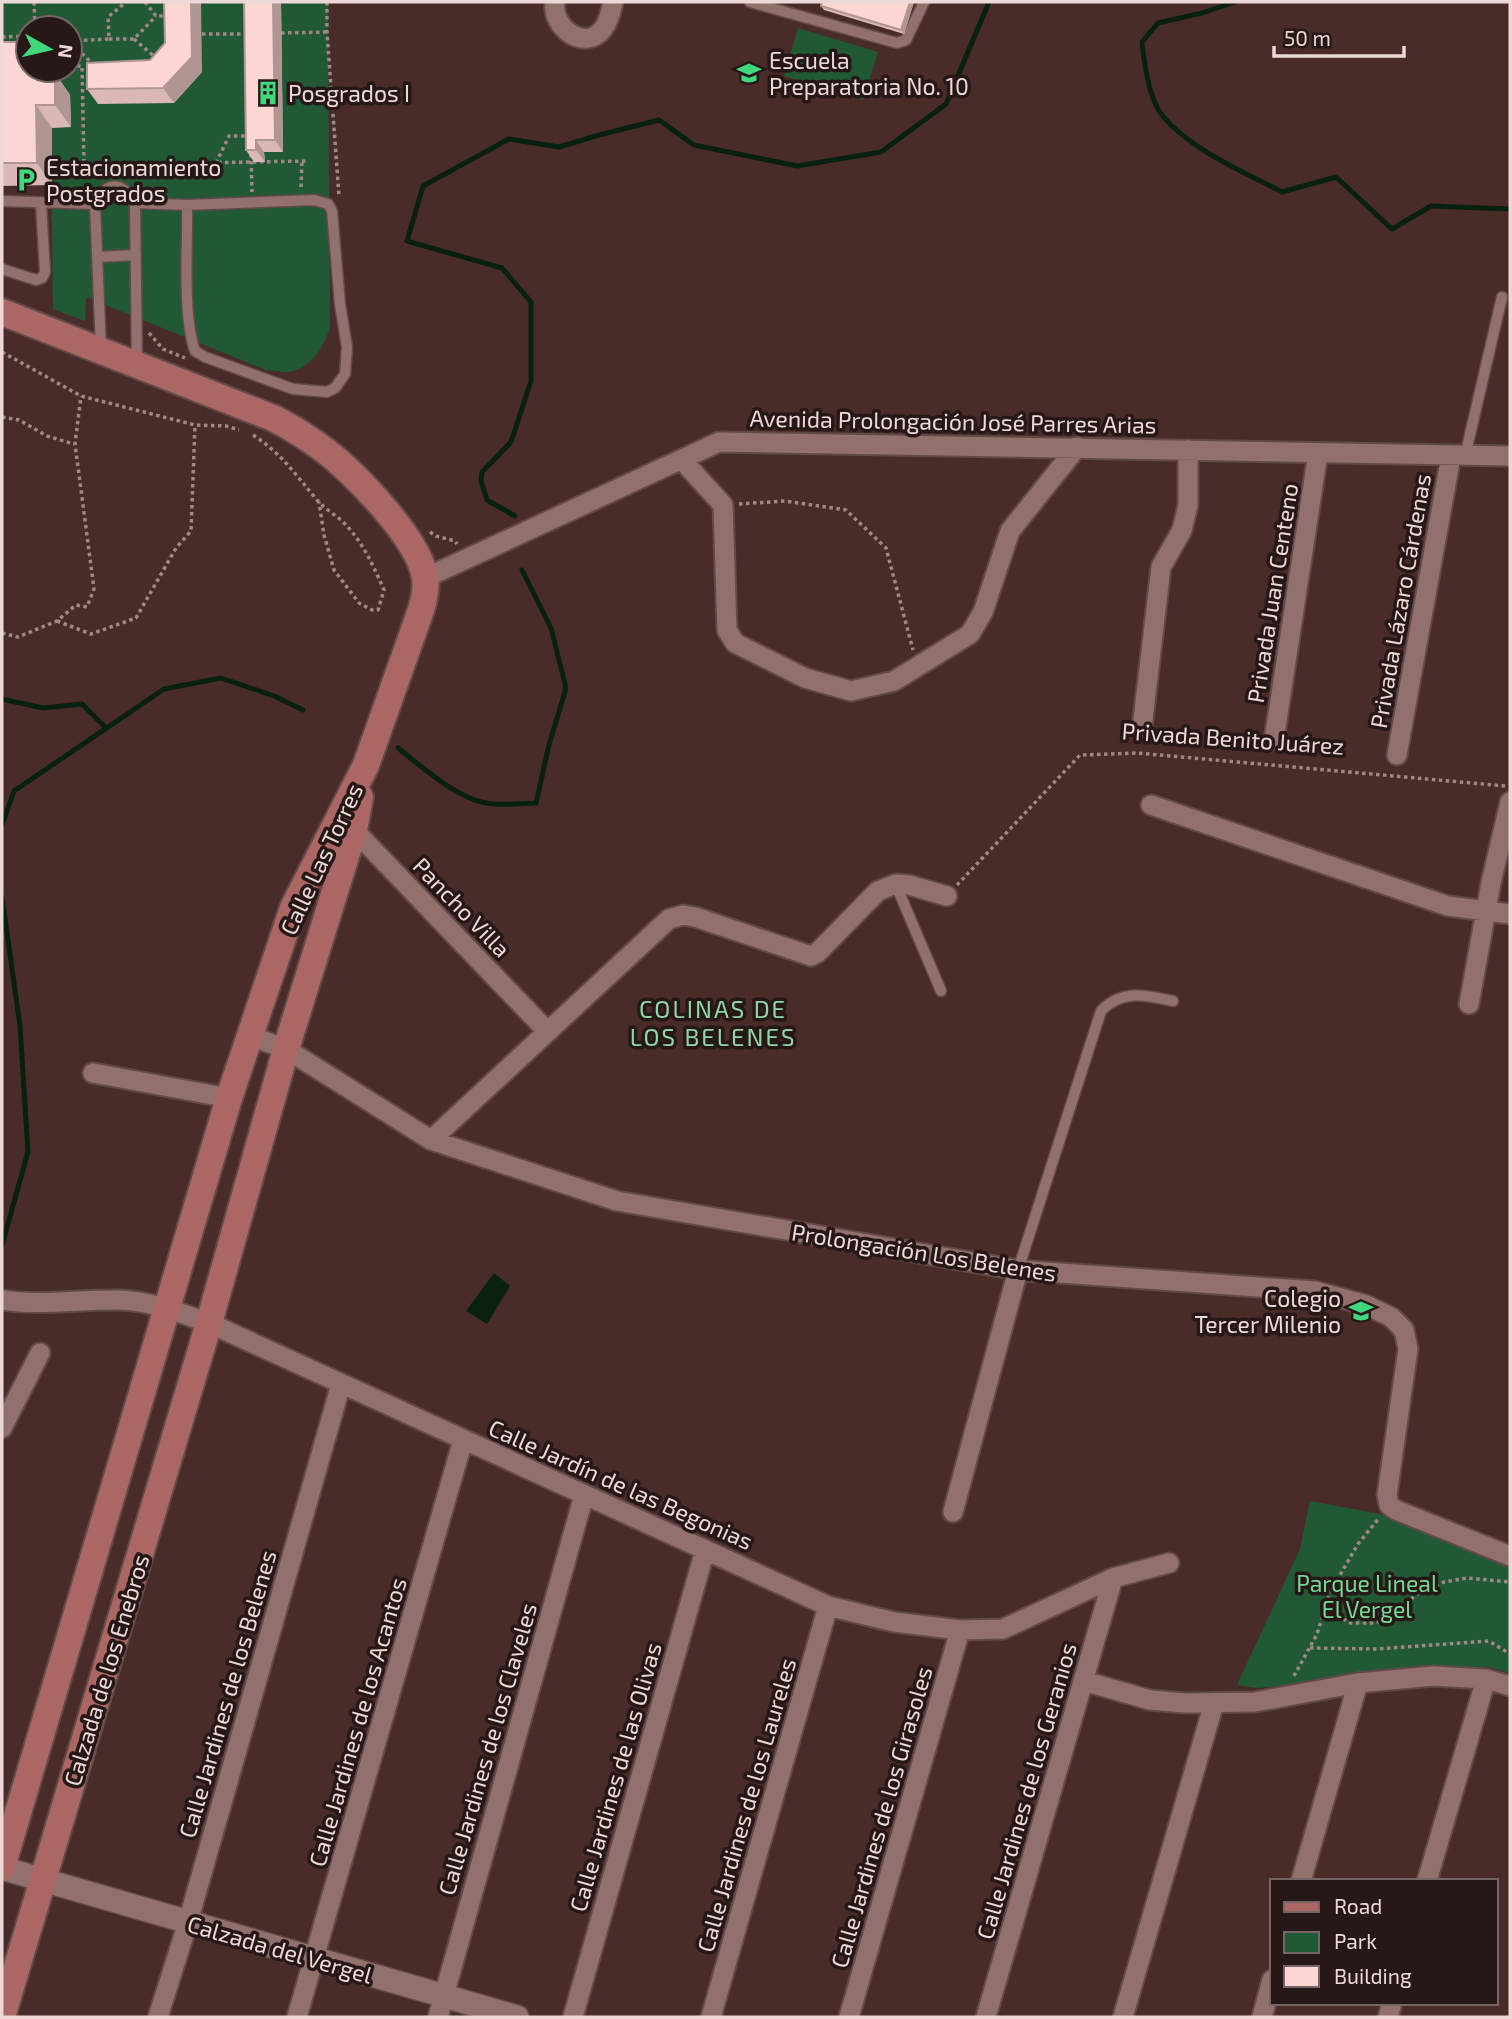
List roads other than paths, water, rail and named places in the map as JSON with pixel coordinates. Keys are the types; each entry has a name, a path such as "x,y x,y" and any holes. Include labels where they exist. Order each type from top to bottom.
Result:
{"main road":[{"path":"2,312 273,418 303,434 326,451 384,509 409,542 420,561 425,578"},
{"name":"Calle Las Torres","path":"209,1323 346,826 421,610 425,578"},
{"name":"Calle Las Torres","path":"165,1308 229,1098 293,908 346,826"},
{"name":"Calzada de los Enebros","path":"2,1868 165,1308"},
{"name":"Calzada de los Enebros","path":"2,2017 209,1323"}],"street":[{"path":"555,2 559,24 572,35 586,37 594,36 603,29 613,2"},
{"name":"Avenida Prolongación José Parres Arias","path":"425,578 719,442 1510,456"},
{"path":"682,460 723,505 727,630 735,643 805,678 851,691 894,681 970,634 983,612 1010,531 1077,447"},
{"path":"1142,728 1161,567 1182,530 1188,505 1188,450"},
{"name":"Privada Juan Centeno","path":"1274,740 1318,453"},
{"name":"Privada Lázaro Cárdenas","path":"1397,755 1458,456"},
{"path":"1469,1004 1510,802"},
{"path":"1151,805 1447,906 1510,914"},
{"name":"Pancho Villa","path":"346,826 548,1032"},
{"path":"431,1140 669,919 683,915 695,917 811,956 877,891 896,884 947,896"},
{"name":"Prolongación Los Belenes","path":"250,1036 286,1049 431,1140 617,1201 1018,1270 1315,1291 1366,1305 1391,1317 1404,1330 1408,1349 1387,1495 1389,1505 1510,1556"},
{"path":"93,1073 229,1098"},
{"path":"953,1512 1018,1270"},
{"name":"Calle Jardín de las Begonias","path":"3,1300 21,1303 123,1300 165,1308 209,1323 828,1606 894,1622 960,1630 1003,1629 1113,1578 1169,1563"},
{"path":"2,1428 40,1353"},
{"name":"Calle Jardines de los Belenes","path":"158,2017 188,1922 341,1384"},
{"name":"Calle Jardines de los Acantos","path":"297,2017 463,1440"},
{"name":"Calle Jardines de los Claveles","path":"441,2007 584,1494"},
{"name":"Calle Jardines de las Olivas","path":"573,2017 705,1550"},
{"name":"Calle Jardines de los Geranios","path":"986,2017 1113,1578"},
{"name":"Calle Jardines de los Laureles","path":"712,2017 828,1606"},
{"name":"Calle Jardines de los Girasoles","path":"849,2017 960,1630"},
{"path":"1084,1681 1150,1700 1185,1703 1255,1702 1358,1683 1433,1676 1486,1679 1510,1686"},
{"path":"1428,1879 1486,1679"},
{"path":"1302,1879 1358,1683"},
{"path":"1123,2017 1214,1703"},
{"name":"Calzada del Vergel","path":"2,1868 315,1959 441,2007 517,2017"},
{"path":"1262,2017 1270,1987"}],"lane":[{"path":"750,2 897,43 906,40 924,2"},
{"path":"101,350 95,204 108,186 119,187 129,193 135,203 136,364"},
{"path":"135,203 187,205 314,200 328,204 332,211 340,304 347,347 345,374 335,388 327,393 293,388 195,351 191,341 188,309 187,205"},
{"path":"2,201 95,204"},
{"path":"2,269 36,280 42,278 45,272 41,203"},
{"path":"97,257 136,255"},
{"path":"1458,456 1502,297"},
{"path":"896,884 941,991"},
{"path":"1018,1270 1101,1011 1108,1003 1136,993 1173,1001"}],"waterway":[{"path":"515,516 487,500 481,481 482,472 511,442 531,381 531,302 502,268 407,241 423,186 509,139 559,147 659,120 694,145 797,166 881,152 946,104 989,2"},
{"path":"1235,2 1158,23 1142,42 1148,80 1157,108 1187,139 1218,159 1282,192 1336,177 1392,229 1431,206 1510,209"},
{"path":"398,748 439,780 475,800 498,804 536,803 566,688 551,628 522,570"},
{"path":"2,825 14,791 164,689 221,678 274,696 303,710"},
{"path":"2,699 43,708 82,704 106,728"},
{"path":"2,897 20,1026 28,1152 2,1245"}],"place":[{"name":"Escuela Preparatoria No. 10","path":"749,73"},
{"name":"Posgrados I","path":"268,93"},
{"name":"Estacionamiento Postgrados","path":"26,180"},
{"name":"Colegio Tercer Milenio","path":"1361,1311"}],"district":[{"name":"COLINAS DE LOS BELENES","path":"713,1022"}],"park label":[{"name":"Parque Lineal El Vergel","path":"1367,1596"}]}
